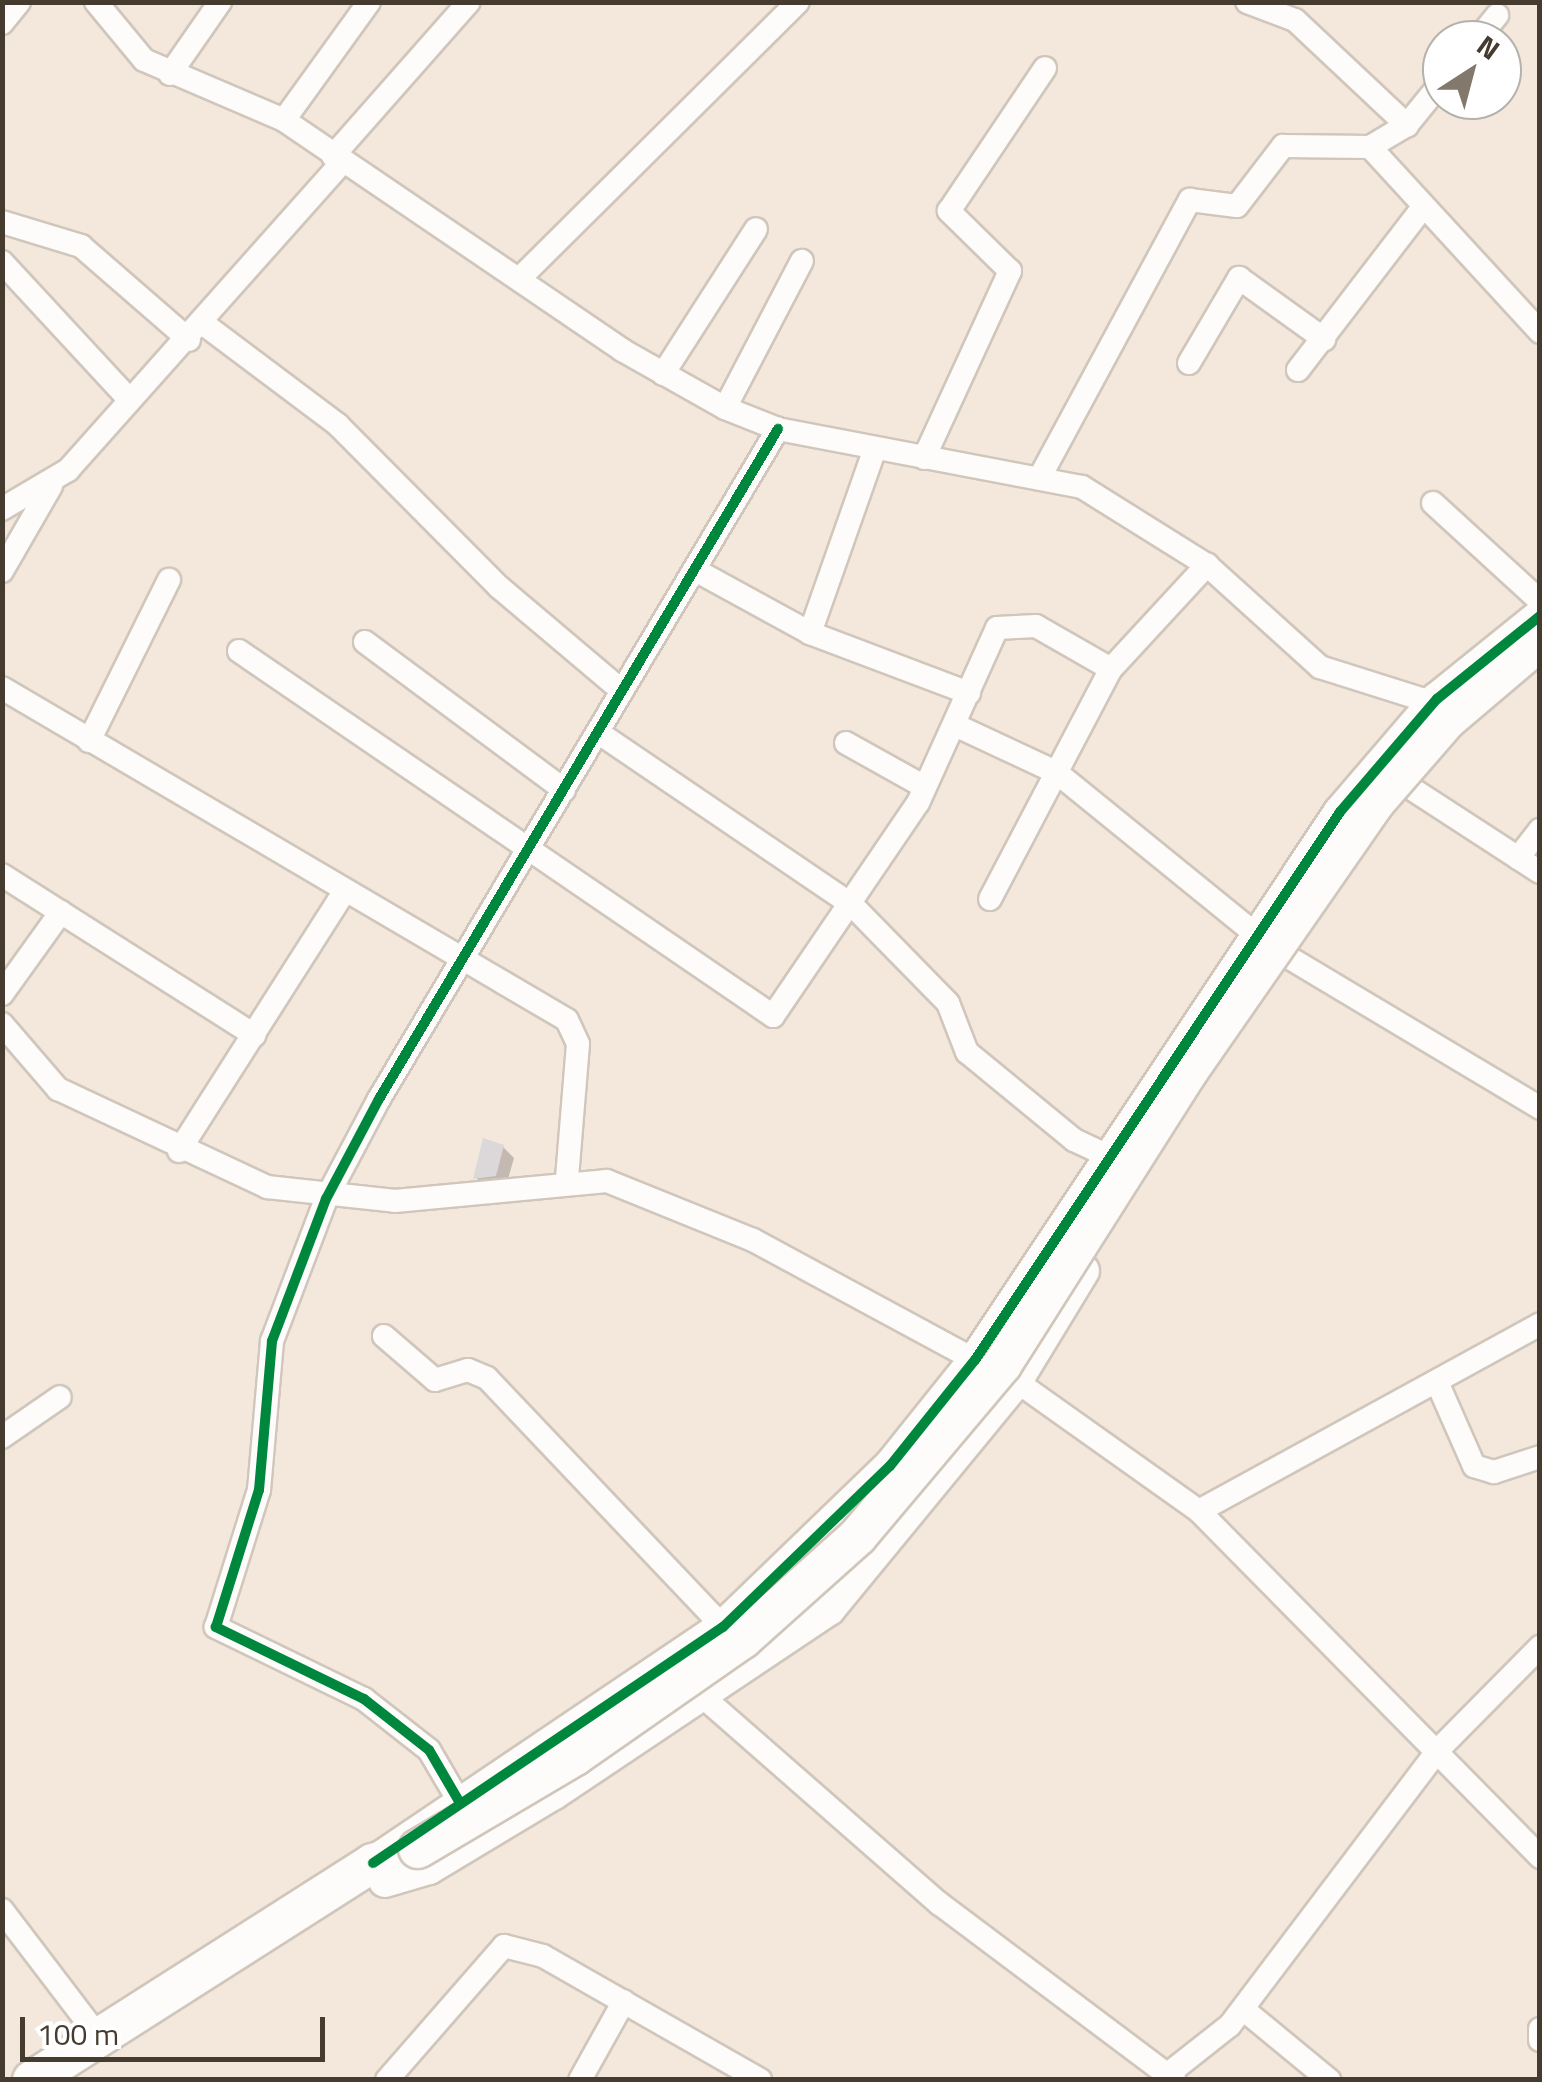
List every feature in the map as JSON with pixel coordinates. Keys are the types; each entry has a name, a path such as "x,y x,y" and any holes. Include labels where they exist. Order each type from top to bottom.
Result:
{"main road":[{"path":"32,2080 98,2036 575,1756 743,1639 858,1536 1002,1366 1188,1072 1374,804 1447,720 1540,641"},
{"path":"70,2080 379,1872"}],"street":[{"path":"2,23 19,2"},
{"path":"96,2 128,47 170,74 284,120 663,374 725,408 778,429 924,458 1041,475 1111,500 1207,565 1320,667 1438,699 1465,726"},
{"path":"170,74 220,2"},
{"path":"284,120 369,2"},
{"path":"2,571 51,486 128,400 197,333 469,2"},
{"path":"521,277 798,2"},
{"path":"1247,2 1295,20 1407,126"},
{"path":"1494,20 1498,15"},
{"path":"924,458 1010,271 949,211 1045,68"},
{"path":"1041,475 1190,200 1237,206 1282,146 1370,147 1407,126 1422,107"},
{"path":"1370,147 1540,332"},
{"path":"1298,370 1423,207"},
{"path":"2,222 81,246 197,333 338,425 500,587 622,691"},
{"path":"663,374 756,229"},
{"path":"725,408 802,260"},
{"path":"2,262 128,400"},
{"path":"1189,363 1239,278 1324,339"},
{"path":"460,1803 428,1750 364,1699 216,1627 259,1490 272,1341 326,1200 460,954 599,733 778,429"},
{"path":"810,632 875,448"},
{"path":"7,501 51,486"},
{"path":"1433,503 1540,601"},
{"path":"990,899 1111,668 1207,565"},
{"path":"695,570 810,632 970,693"},
{"path":"90,741 169,580"},
{"path":"379,1872 460,1803 723,1627 812,1549 976,1360 1254,933 1340,812 1438,699 1540,616"},
{"path":"238,651 528,847 768,1016 852,905 924,787 956,725 993,634 1009,621 1057,635 1111,668"},
{"path":"365,642 564,790"},
{"path":"379,1872 429,1868 702,1696 829,1609 1016,1381 1288,957 1409,787 1465,726 1540,662"},
{"path":"2,688 344,892 460,954 574,1028 567,1178"},
{"path":"956,725 1056,772 1254,933"},
{"path":"599,733 852,905 948,1002 967,1052 1084,1147 1110,1156"},
{"path":"846,743 924,787"},
{"path":"1409,787 1540,872"},
{"path":"1518,858 1540,830"},
{"path":"2,875 254,1035"},
{"path":"179,1150 344,892"},
{"path":"2,994 61,912"},
{"path":"1288,957 1540,1108"},
{"path":"2,1024 58,1090 179,1150 267,1187 326,1200 395,1201 567,1178 606,1181 695,1214 976,1360"},
{"path":"1200,1512 1540,1324"},
{"path":"384,1336 436,1380 472,1370 487,1378 723,1627"},
{"path":"1016,1381 1200,1512 1438,1749 1540,1857"},
{"path":"1438,1382 1474,1466 1494,1472 1540,1456"},
{"path":"2,1437 60,1397"},
{"path":"812,1549 850,1583"},
{"path":"702,1696 940,1904 1171,2077 1243,2009 1438,1749 1540,1646"},
{"path":"2,1910 98,2036"},
{"path":"387,2080 504,1946 531,1950 760,2080"},
{"path":"580,2080 624,2001"},
{"path":"1243,2009 1330,2080"},
{"path":"1540,2030 1540,2040"}],"building":[{"path":"483,1138 504,1145 496,1176 473,1179"}],"cycle path":[{"path":"460,1803 429,1750 364,1699 216,1627 259,1490 272,1341 326,1199 379,1099 778,429"},
{"path":"373,1863 723,1627 890,1466 975,1360 1340,812 1437,699 1540,616"}]}
